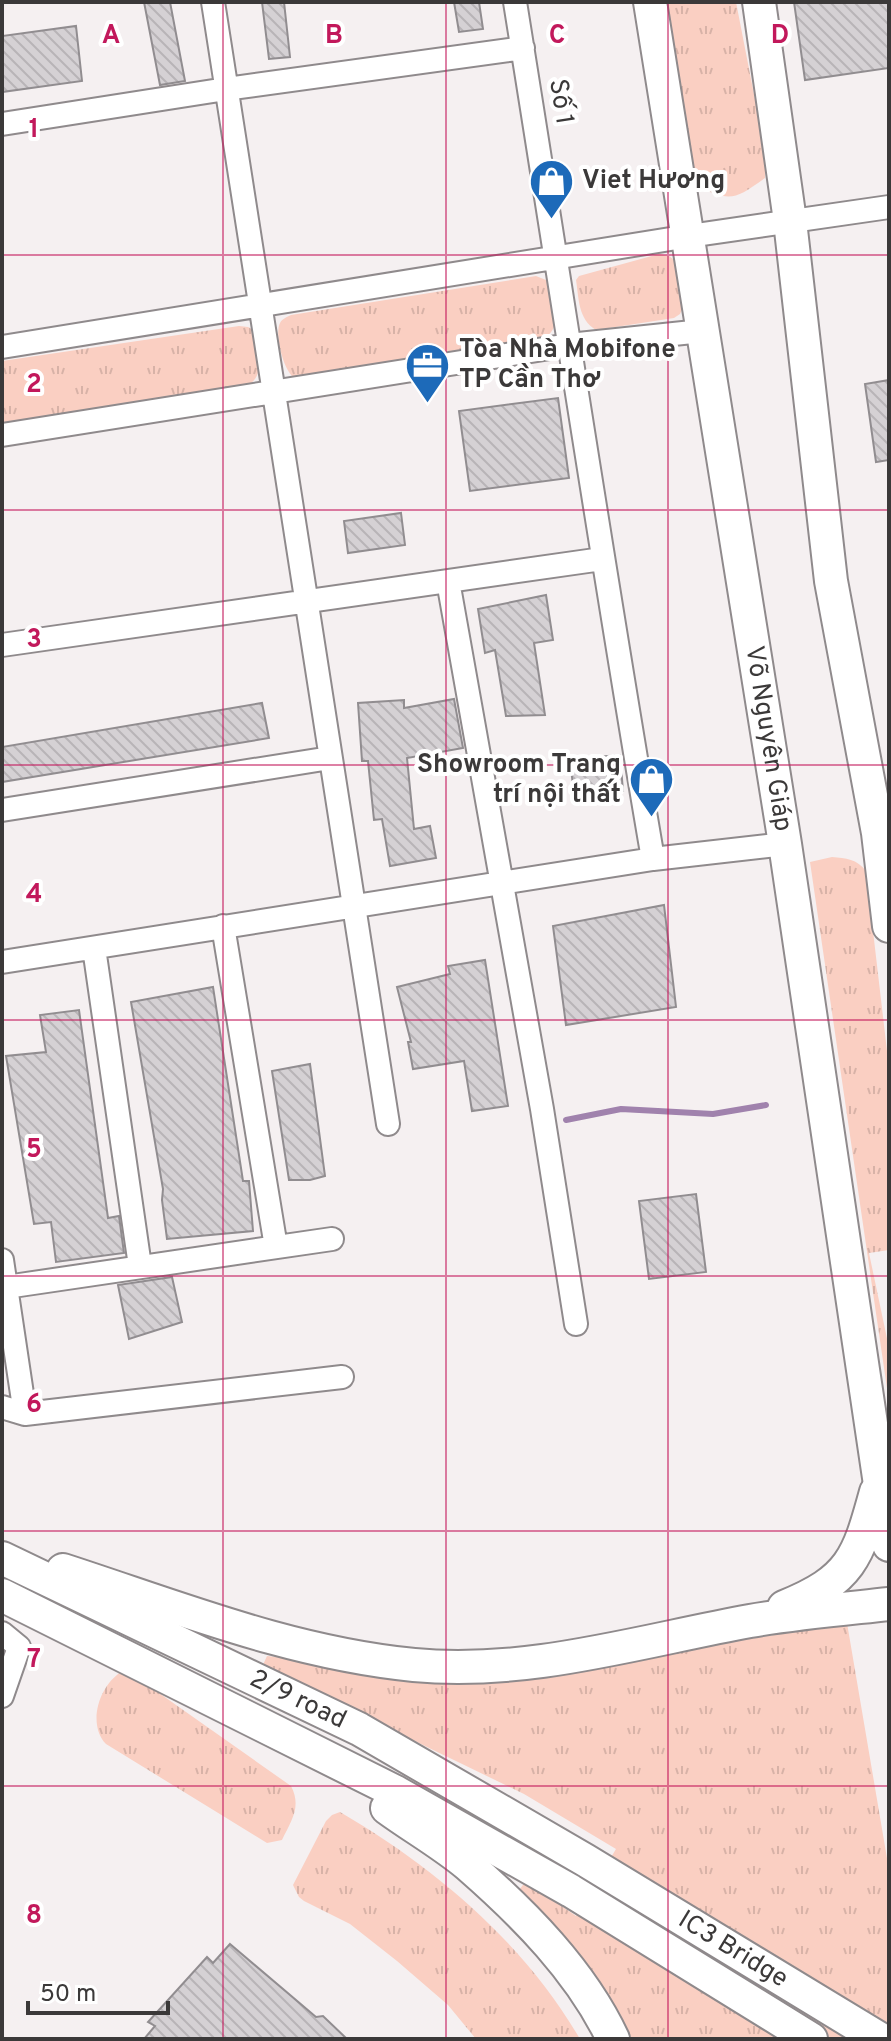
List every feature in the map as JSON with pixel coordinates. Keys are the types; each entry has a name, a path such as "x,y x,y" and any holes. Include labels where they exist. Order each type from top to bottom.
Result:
{"highway":[{"name":"Võ Nguyên Giáp","path":"650,2 785,844 889,1545"},
{"path":"759,2 790,221 831,581 880,794 889,926"},
{"path":"753,1620 816,1594 855,1557 880,1477"},
{"path":"2,1549 270,1639 339,1655 416,1665 488,1666 577,1656 753,1620 889,1604"},
{"name":"2/9 road","path":"2,1558 359,1729 585,1860"},
{"name":"2/9 road","path":"2,1595 394,1791 571,1891"},
{"path":"192,1691 332,1770 466,1863 530,1925 578,1978 613,2039"},
{"name":"IC3 Bridge","path":"585,1860 880,2039"},
{"name":"IC3 Bridge","path":"571,1891 811,2039"}],"street":[{"path":"213,2 388,1124"},
{"name":"Số 1","path":"515,2 602,559 653,859"},
{"path":"2,124 523,48"},
{"path":"2,347 689,236 889,207"},
{"path":"2,435 569,345 702,331"},
{"path":"2,645 602,559"},
{"path":"448,581 542,1109 576,1324"},
{"path":"2,810 330,758"},
{"path":"2,962 653,859 785,844"},
{"path":"223,926 276,1247"},
{"path":"94,948 140,1266"},
{"path":"6,1287 332,1239"},
{"path":"2,1260 25,1414"},
{"path":"2,1407 25,1414 342,1377"},
{"path":"2,1633 19,1647 2,1696"}],"green space":[{"path":"662,2 736,2 766,156 765,178 739,194 717,195 696,186 675,86"},
{"path":"659,254 677,262 683,307 680,314 674,318 596,330 590,325 580,308 576,280 579,276"},
{"path":"536,276 554,287 556,322 545,338 295,378 284,361 278,328 282,320 291,315"},
{"path":"239,326 255,331 259,356 256,377 244,388 2,426 2,361"},
{"path":"832,857 855,862 866,871 889,1068 889,1250 869,1253 889,1348 889,1402 810,862"},
{"path":"847,1623 889,1870 889,2039 632,2039 604,1998 516,1894 526,1881 576,1916 616,1849 524,1794 262,1667 267,1656 415,1671 614,1661"},
{"path":"121,1672 132,1674 291,1786 295,1807 282,1840 267,1843 106,1744 97,1726 98,1706 107,1686"},
{"path":"340,1812 410,1858 475,1910 532,1971 580,2039 476,2039 448,2005 397,1961 350,1924 299,1897 293,1885 326,1821"}],"building":[{"path":"144,2 170,2 185,81 160,85"},
{"path":"262,2 284,2 290,57 269,59"},
{"path":"454,2 479,2 483,29 459,32"},
{"path":"794,2 889,2 889,68 805,80"},
{"path":"76,26 82,81 2,92 2,36"},
{"path":"889,380 889,460 876,462 865,384"},
{"path":"558,398 569,478 470,491 459,411"},
{"path":"401,513 405,545 348,553 344,521"},
{"path":"546,595 553,640 534,643 545,715 506,716 495,650 485,653 478,609"},
{"path":"454,699 463,748 407,758 414,829 430,826 436,858 390,866 382,819 374,820 368,761 362,761 358,703 404,700 404,708"},
{"path":"262,703 269,738 2,782 2,747"},
{"path":"620,755 623,791 574,795 570,759"},
{"path":"664,905 676,1007 566,1025 553,926"},
{"path":"485,960 508,1106 472,1111 464,1061 413,1069 408,1042 411,1042 397,987 450,974 448,966"},
{"path":"213,987 243,1181 249,1181 253,1231 167,1239 163,1189 131,1002"},
{"path":"79,1010 108,1218 119,1216 124,1253 56,1262 51,1222 34,1224 6,1056 46,1052 40,1015"},
{"path":"310,1064 325,1176 289,1180 272,1071"},
{"path":"696,1194 706,1272 649,1279 639,1201"},
{"path":"172,1277 182,1322 129,1339 118,1285"},
{"path":"230,1944 316,2017 323,2016 347,2039 144,2039 155,2026 148,2022 207,1957 213,1963"}],"waterway":[{"path":"566,1120 621,1109 713,1114 766,1105"}],"place":[{"name":"Viet Hương","path":"551,220"},
{"name":"Tòa Nhà Mobifone TP Cần Thơ","path":"428,404"},
{"name":"Showroom Trang trí nội thất","path":"652,819"}]}
